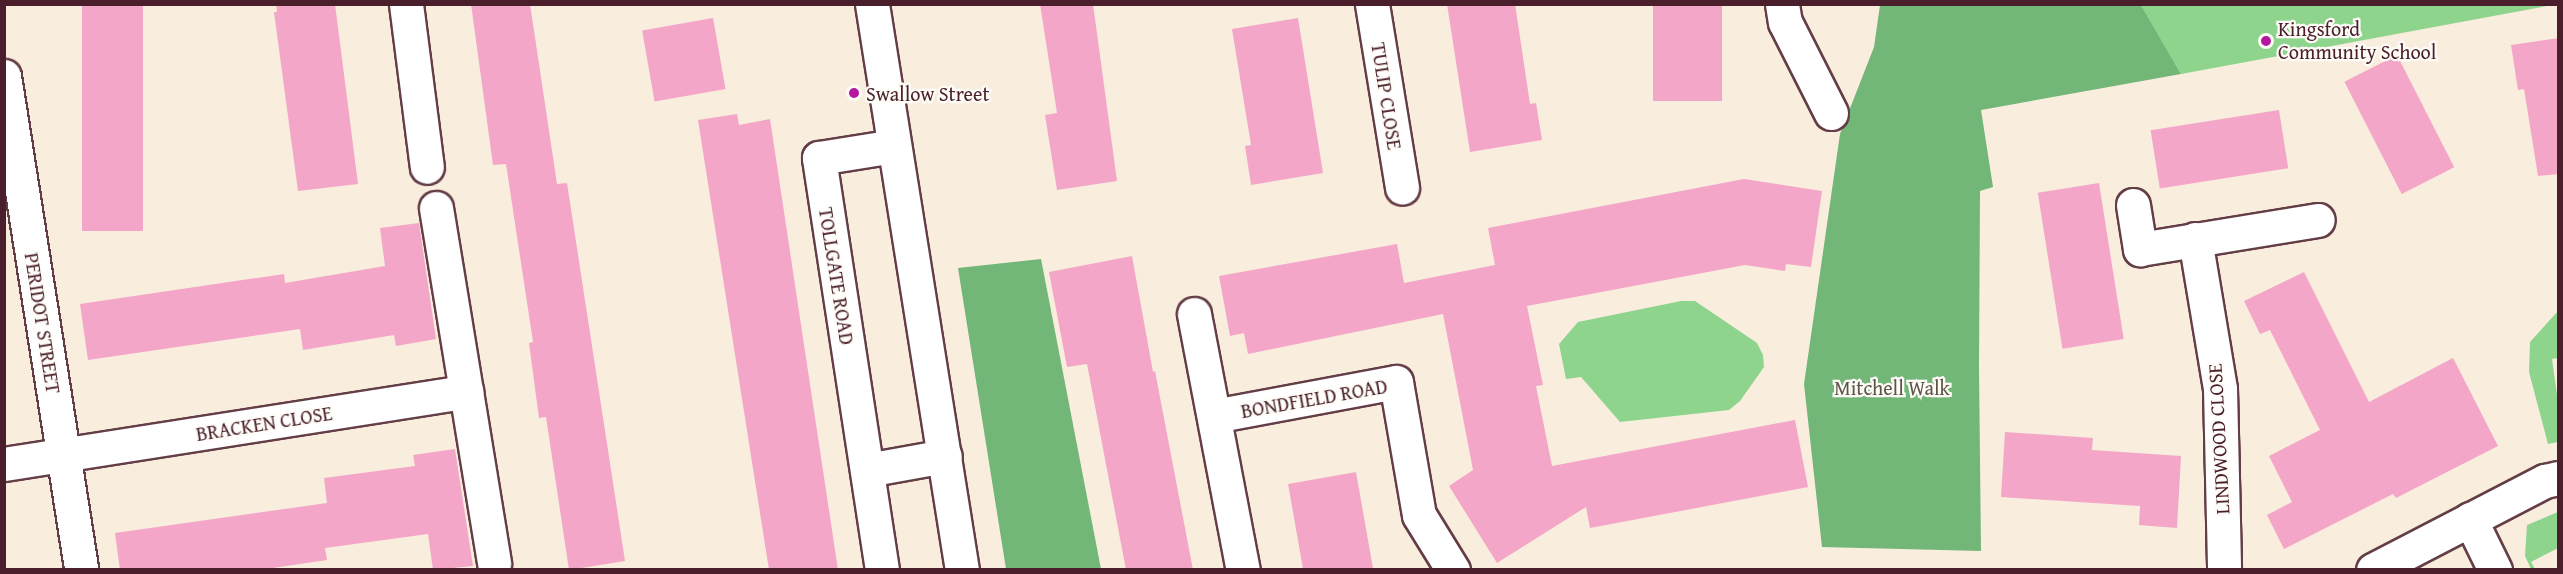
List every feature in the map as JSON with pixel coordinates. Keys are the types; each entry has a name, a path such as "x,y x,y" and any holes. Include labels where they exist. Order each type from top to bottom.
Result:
{"street":[{"path":"406,4 427,168"},
{"path":"872,4 962,570"},
{"name":"TULIP CLOSE","path":"1372,4 1402,188"},
{"path":"1782,4 1785,22 1831,113"},
{"name":"PERIDOT STREET","path":"4,76 81,570"},
{"name":"TOLLGATE ROAD","path":"882,570 819,158 894,146"},
{"path":"2133,205 2140,249 2195,238 2318,220"},
{"path":"436,208 494,563"},
{"name":"LINDWOOD CLOSE","path":"2195,238 2220,389 2224,570"},
{"name":"BONDFIELD ROAD","path":"1194,314 1243,570"},
{"name":"BONDFIELD ROAD","path":"1214,416 1396,382 1419,515 1453,570"},
{"name":"BRACKEN CLOSE","path":"4,464 466,392"},
{"path":"867,470 945,456"},
{"path":"2373,570 2545,481 2559,478"},
{"path":"2470,519 2495,570"}],"green space":[{"name":"Kingsford Community School","path":"2141,4 2558,4 2181,74 2141,5"},
{"name":"Mitchell Walk","path":"1880,5 2141,5 2181,74 1981,110 1993,187 1980,191 1981,551 1822,547 1804,384 1840,134 1874,47"},
{"path":"1041,259 1101,569 1006,569 958,268"},
{"path":"1681,301 1695,301 1757,343 1763,355 1764,367 1740,401 1729,410 1620,422 1581,377 1566,379 1559,344 1578,322"},
{"path":"2558,311 2558,358 2552,359 2558,402 2558,442 2548,444 2529,372 2530,342"},
{"path":"2558,512 2558,548 2531,562 2535,569 2531,569 2525,556 2527,525"}],"building":[{"path":"82,4 143,4 143,231 82,231"},
{"path":"276,4 335,4 358,184 298,191 274,12 277,12"},
{"path":"471,4 530,4 557,184 567,183 625,561 569,570 546,417 539,418 529,343 533,342 506,164 493,165"},
{"path":"1040,4 1093,4 1117,181 1057,190 1045,115 1057,113"},
{"path":"1447,4 1515,4 1530,104 1536,103 1542,140 1470,152"},
{"path":"1653,4 1722,4 1722,101 1653,101"},
{"path":"713,18 726,89 655,101 642,31"},
{"path":"1298,18 1323,173 1251,185 1245,146 1251,145 1232,29"},
{"path":"2559,38 2559,174 2538,176 2524,89 2518,90 2511,45"},
{"path":"2397,55 2454,167 2402,194 2344,82"},
{"path":"2279,110 2288,168 2160,189 2151,130"},
{"path":"737,114 739,125 770,119 838,570 769,570 698,120"},
{"path":"1744,179 1822,191 1811,267 1786,264 1785,271 1745,265 1527,306 1543,385 1536,386 1552,466 1795,420 1808,487 1590,528 1586,507 1497,563 1449,486 1473,470 1443,314 1248,354 1244,333 1230,336 1219,276 1397,244 1404,283 1495,265 1488,228"},
{"path":"2099,183 2124,339 2062,349 2038,193"},
{"path":"419,223 436,339 396,346 394,335 303,350 300,329 88,360 80,304 284,274 285,283 385,266 380,228"},
{"path":"1132,256 1193,570 1126,570 1087,364 1067,367 1049,272"},
{"path":"2304,272 2369,402 2453,358 2498,446 2396,498 2393,494 2284,549 2267,515 2292,502 2269,456 2320,430 2270,330 2260,334 2244,301"},
{"path":"2005,432 2093,438 2092,450 2181,456 2177,528 2139,525 2140,506 2001,497"},
{"path":"455,449 473,566 433,570 428,534 325,548 327,560 259,570 120,570 115,533 327,503 324,478 415,466 413,455"},
{"path":"1356,472 1373,569 1303,570 1288,484"}],"place":[{"name":"Kingsford Community School","path":"2266,41"},
{"name":"Swallow Street","path":"854,93"}]}
